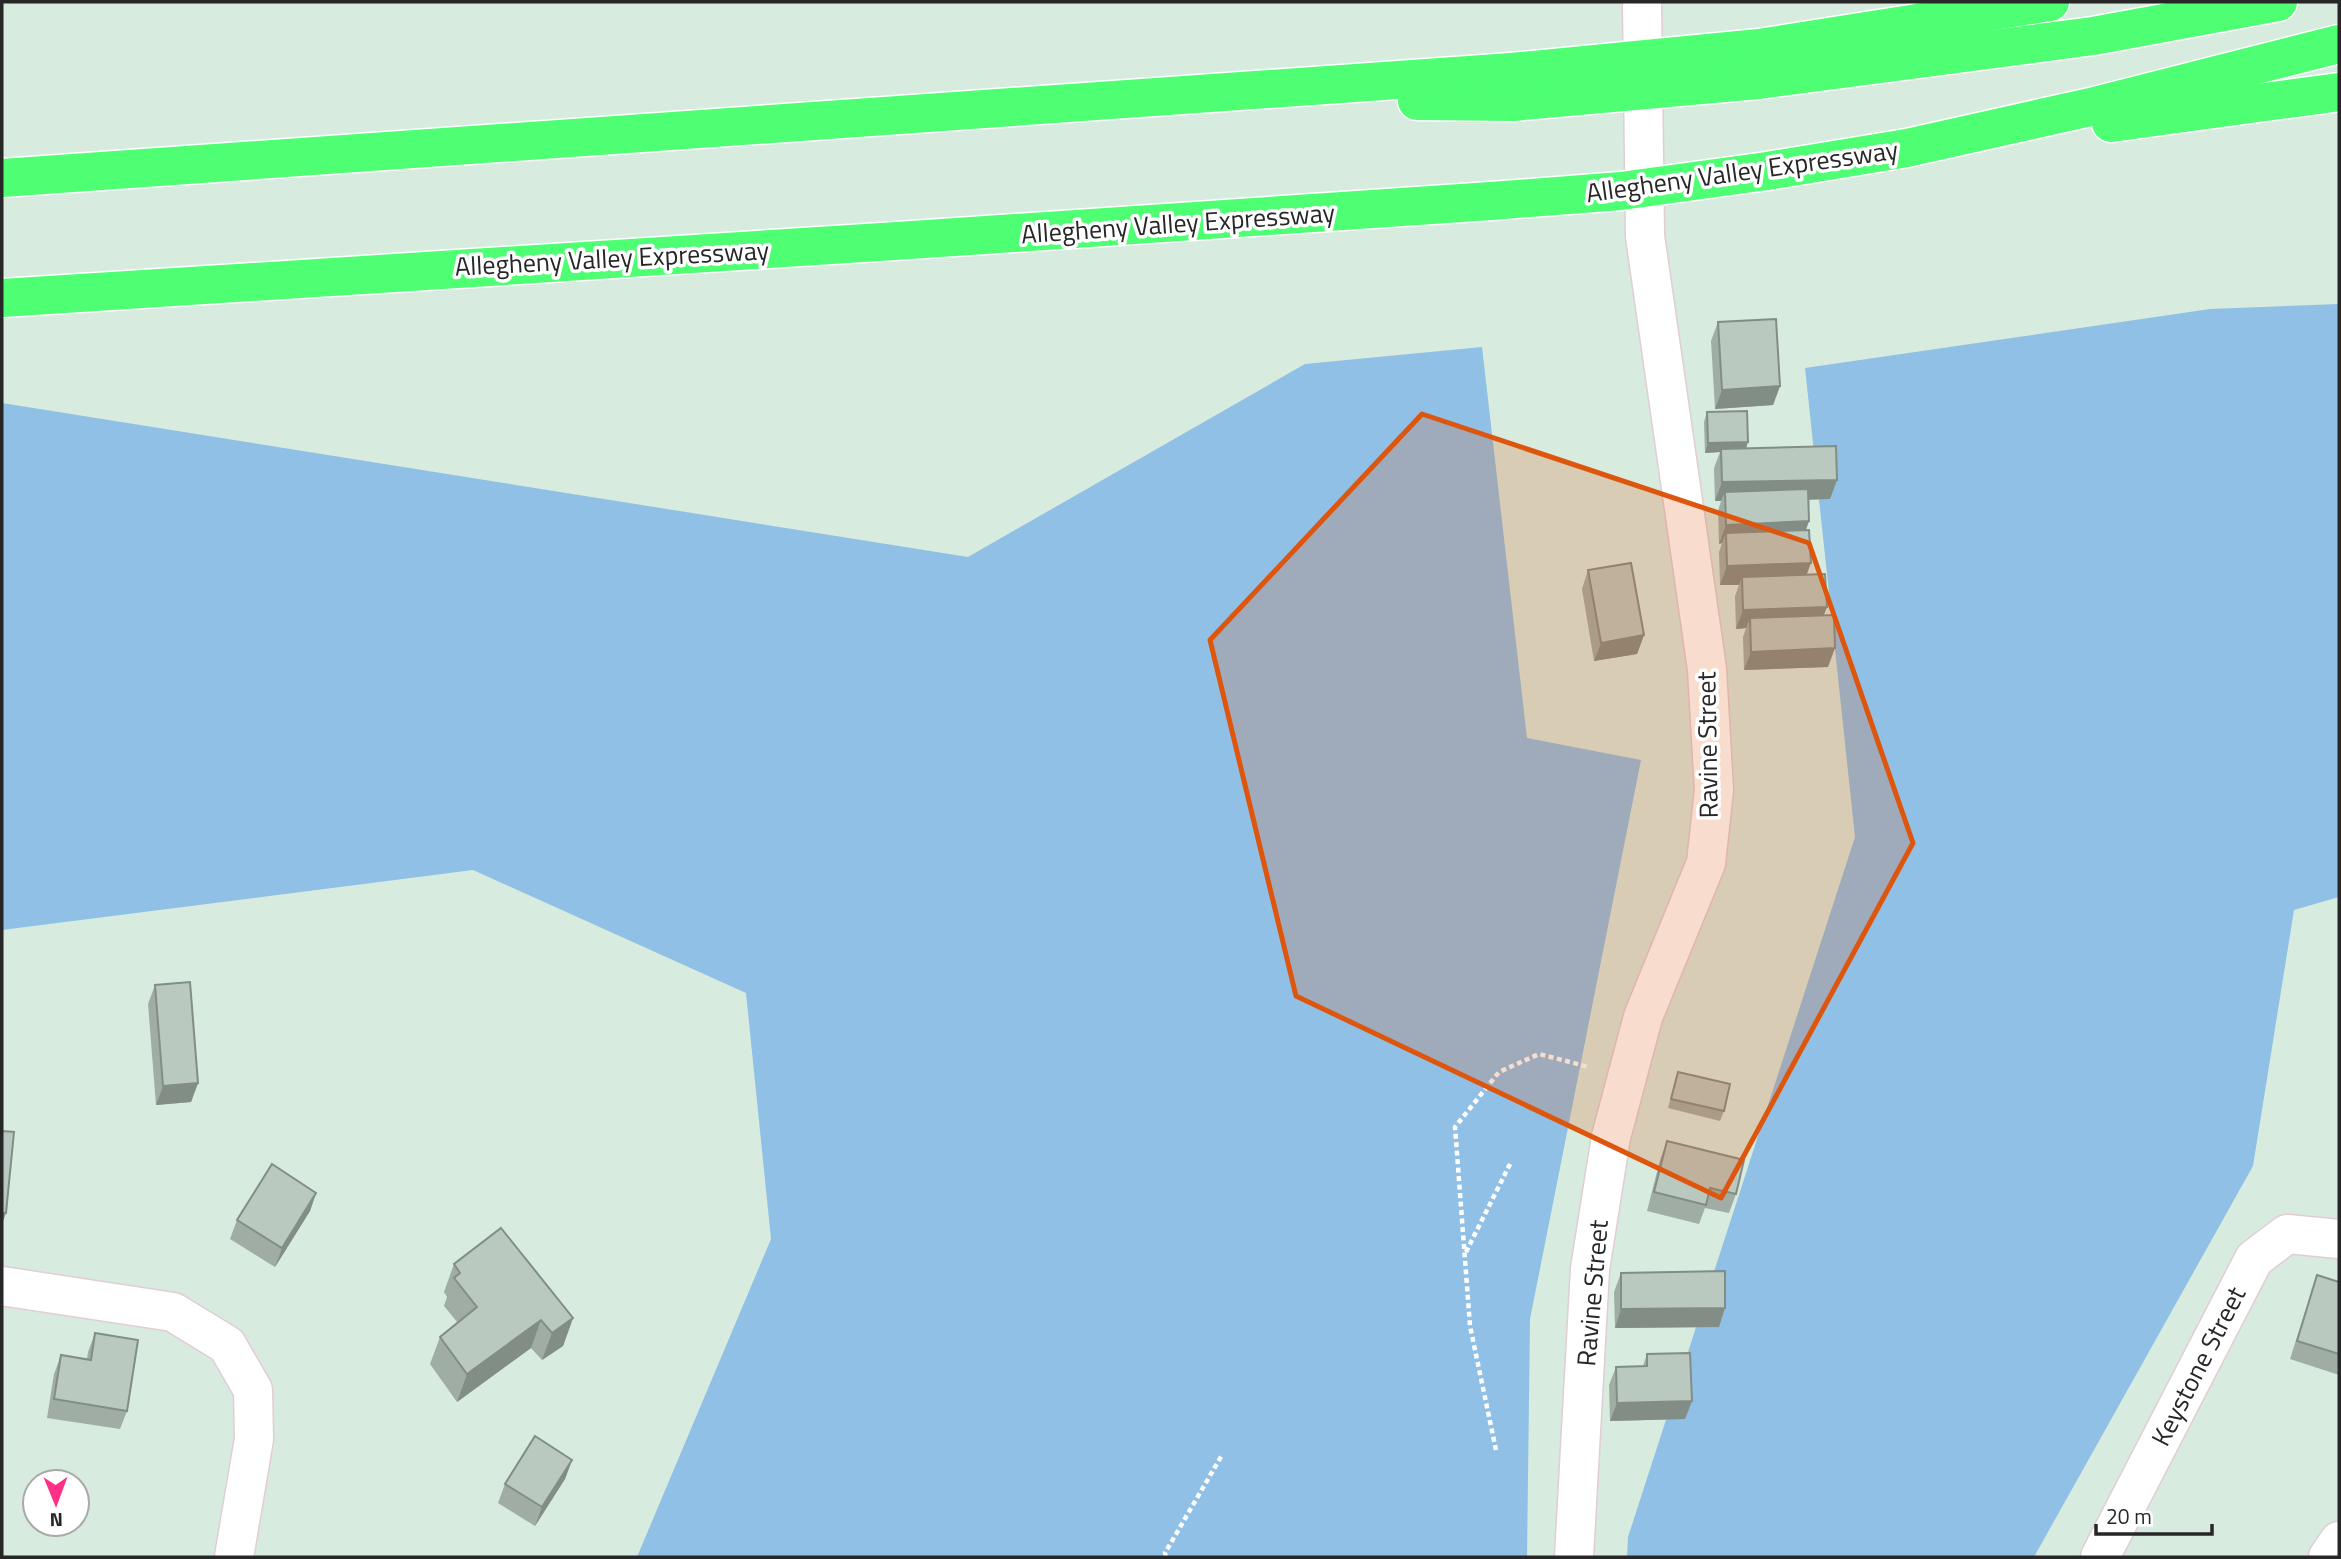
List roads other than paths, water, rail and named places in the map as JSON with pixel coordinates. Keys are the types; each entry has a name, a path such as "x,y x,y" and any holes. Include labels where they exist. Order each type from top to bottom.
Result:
{"highway":[{"path":"1758,64 2050,2"},
{"path":"2,178 1128,98 1512,87 2093,36 2278,2"},
{"name":"Allegheny Valley Expressway","path":"2,298 340,274 1224,221 1621,191 1908,148 2095,106 2339,44"},
{"path":"1908,148 2339,92"}],"street":[{"name":"Ravine Street","path":"1574,1557 1590,1269 1611,1137 1643,1017 1706,863 1714,790 1707,669 1645,236 1642,2"},
{"name":"Keystone Street","path":"2100,1557 2254,1259 2287,1234 2339,1239"},
{"path":"2,1286 173,1312 227,1345 253,1390 254,1439 234,1557"},
{"path":"2328,1557 2339,1541"}]}
